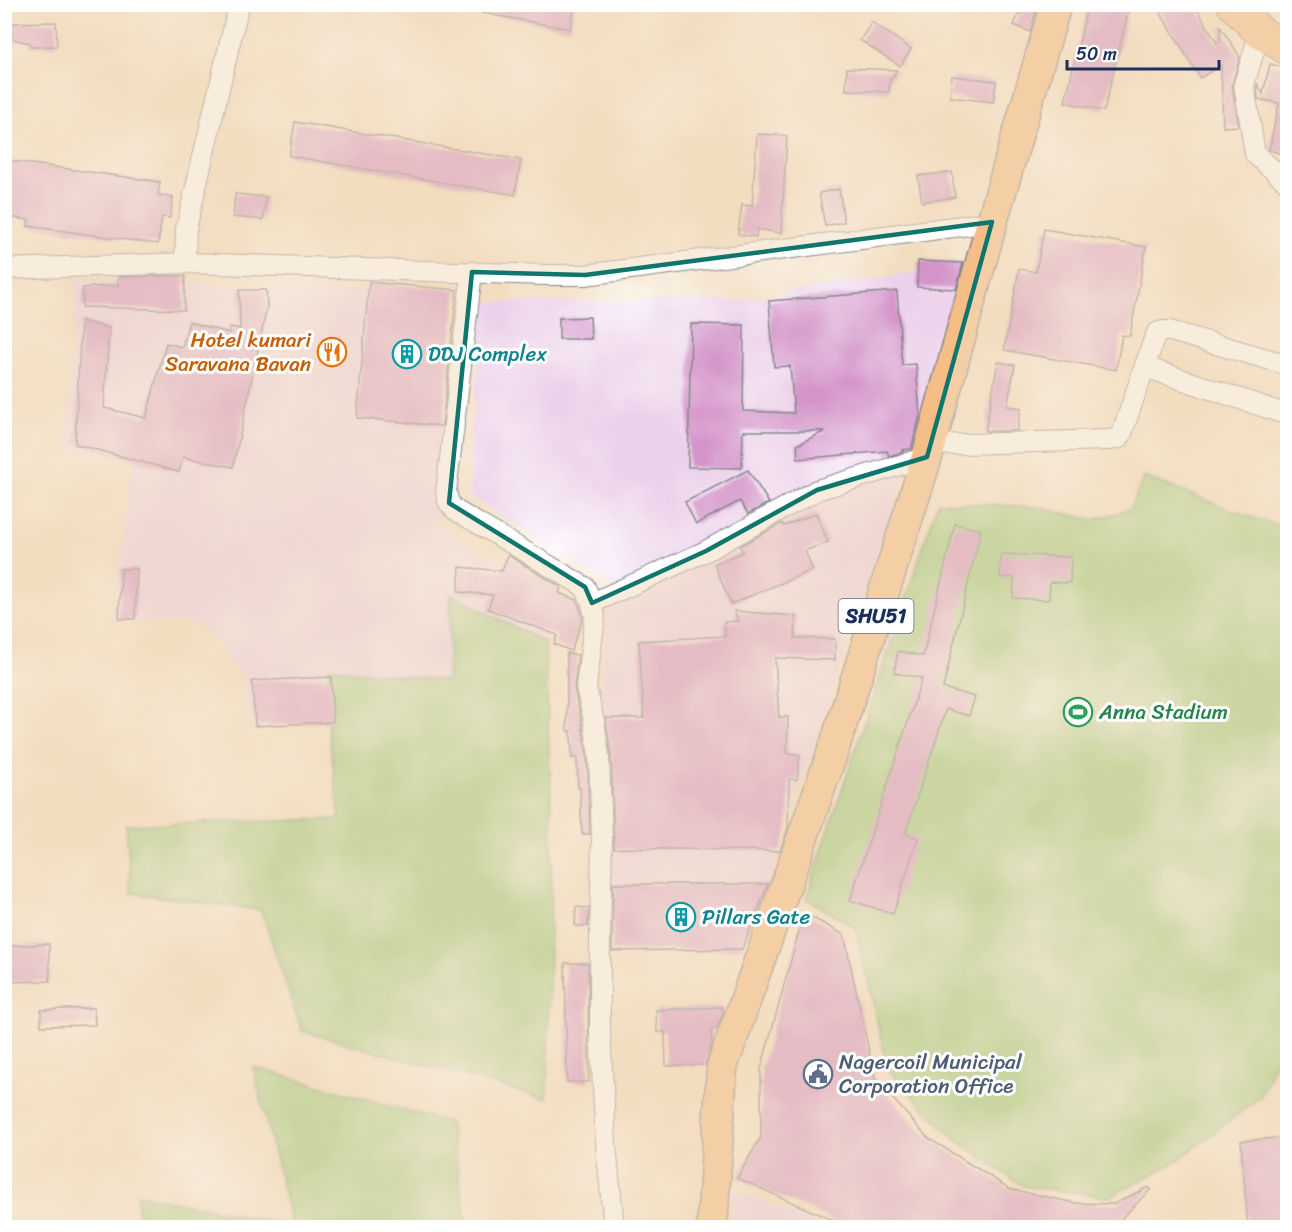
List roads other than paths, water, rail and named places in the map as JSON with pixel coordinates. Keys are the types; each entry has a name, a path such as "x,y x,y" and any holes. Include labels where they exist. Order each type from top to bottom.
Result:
{"highway":[{"path":"1233,4 1260,32 1287,49"}],"main road":[{"name":"SHU51","path":"712,1227 723,1067 834,748 929,451 992,222 1056,4"}],"street":[{"path":"185,263 186,229 239,4"},
{"path":"1260,32 1244,84 1255,154 1287,183"},
{"path":"4,269 185,263 585,275 992,222"},
{"path":"472,272 446,492 449,503 455,510 585,587 595,617 586,687 599,756 602,839 600,1030 606,1145 614,1227"},
{"path":"592,603 706,551 817,490 929,451 1119,438 1157,333 1170,332 1287,365"},
{"path":"1144,367 1287,415"}],"place":[{"name":"Hotel kumari Saravana Bavan","path":"332,352"},
{"name":"DDJ Complex","path":"407,354"},
{"name":"Anna Stadium","path":"1078,712"},
{"name":"Pillars Gate","path":"681,917"},
{"name":"Nagercoil Municipal Corporation Office","path":"818,1074"}]}
